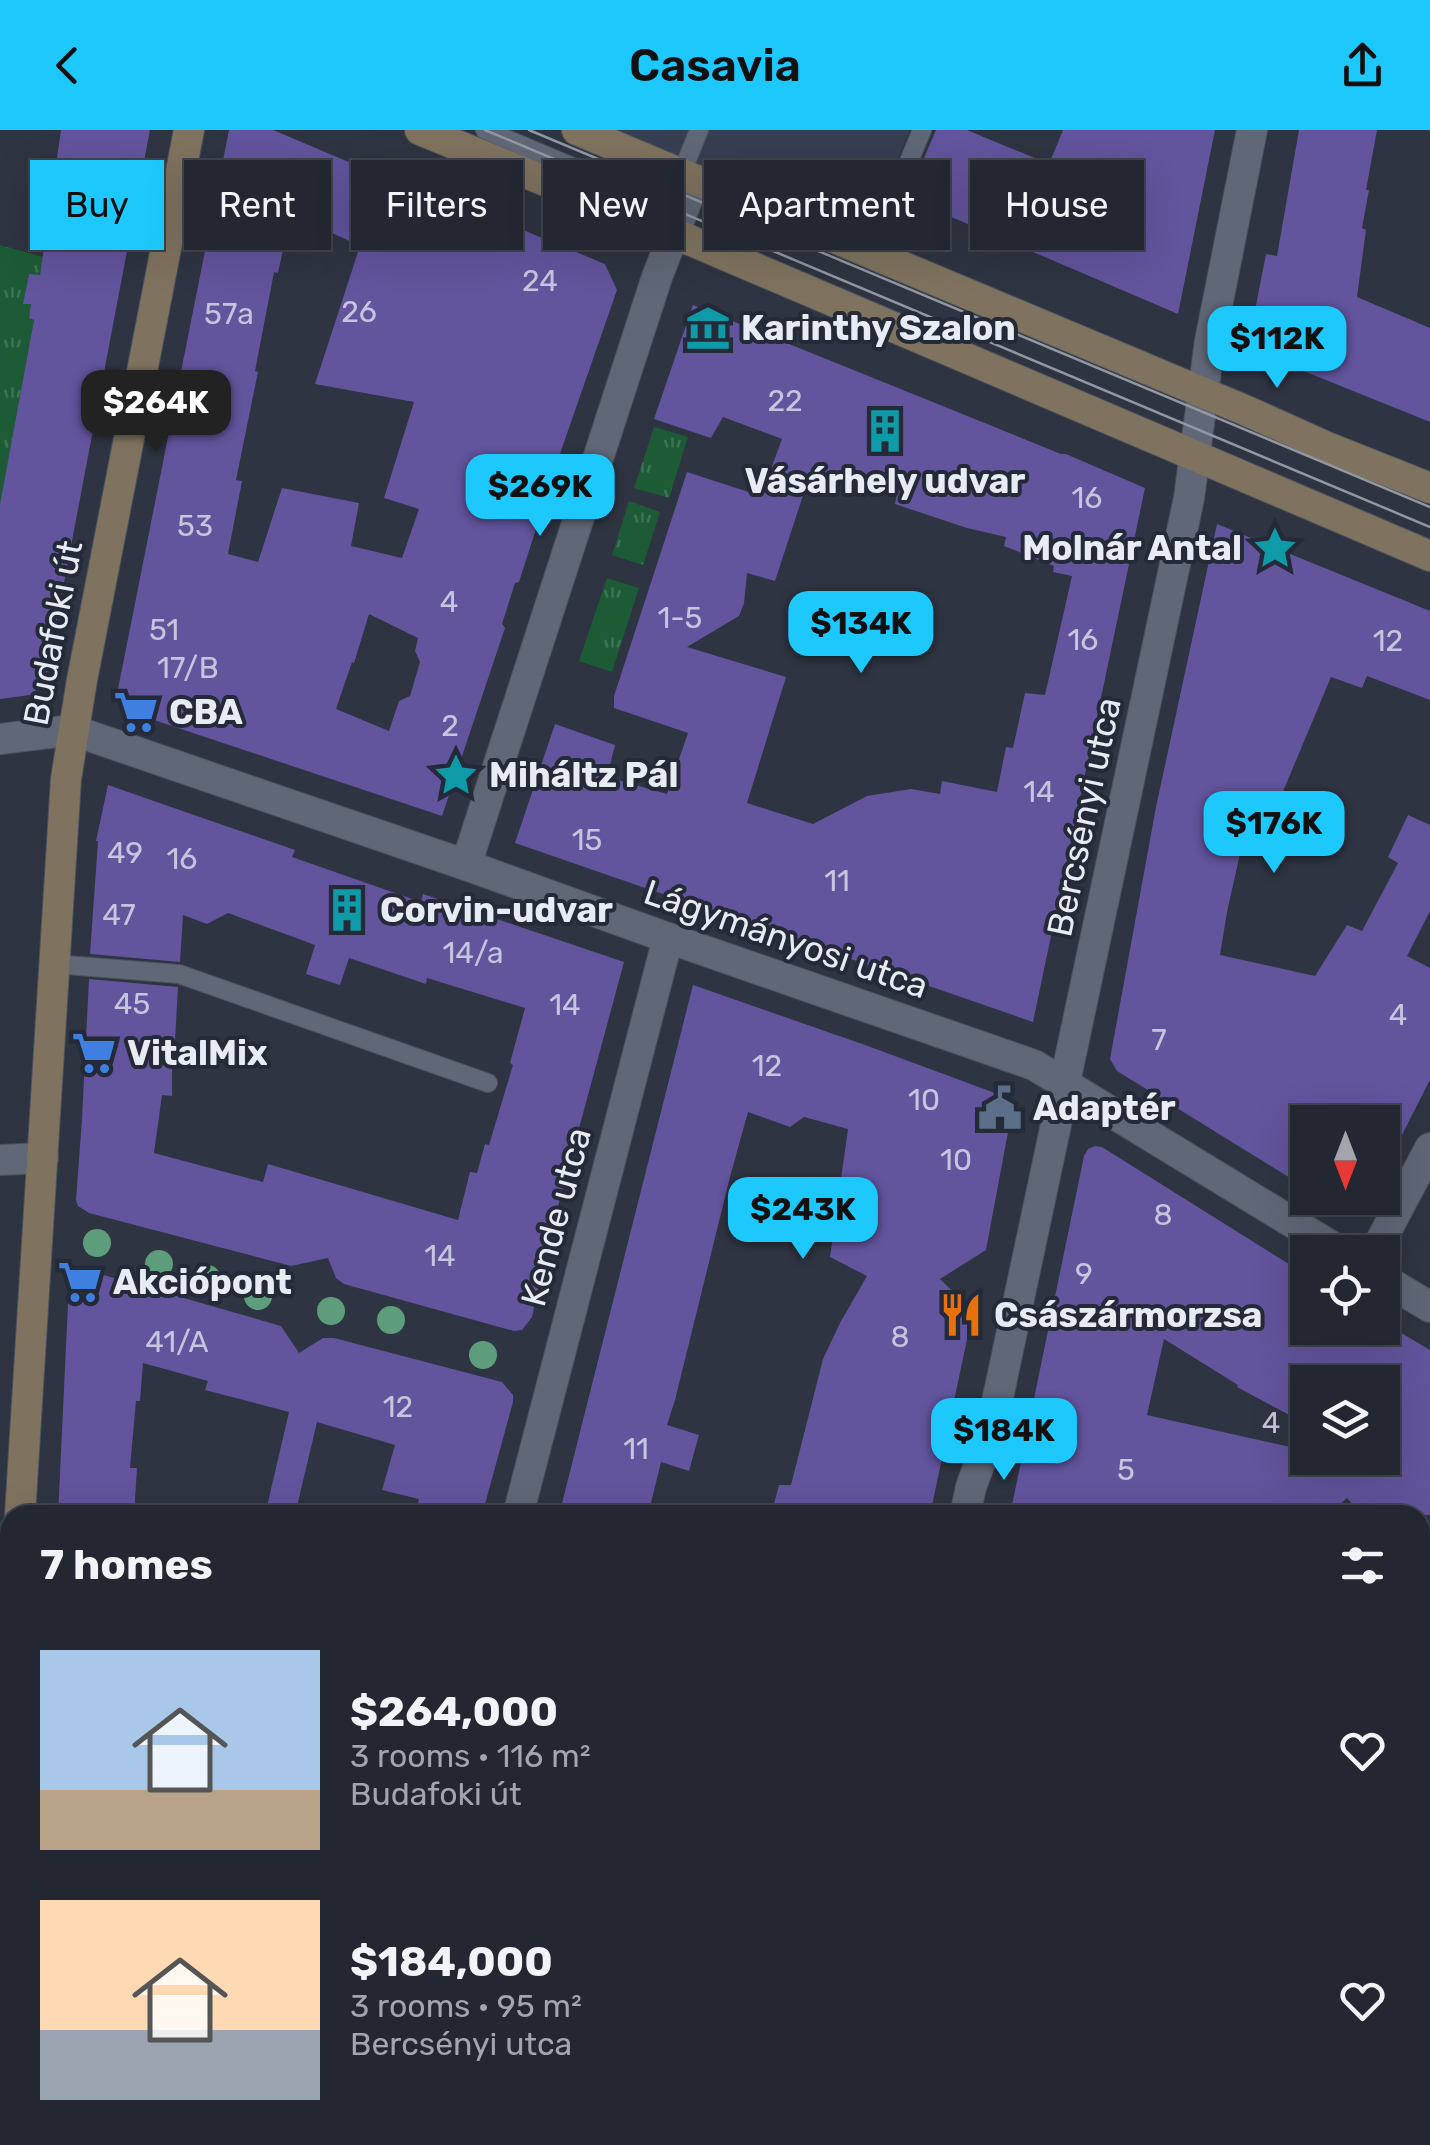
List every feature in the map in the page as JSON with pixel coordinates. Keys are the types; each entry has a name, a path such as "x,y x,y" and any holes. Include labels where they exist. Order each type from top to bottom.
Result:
{"street":[{"name":"Budafoki út","path":"21,1505 66,778 188,130"},
{"path":"420,130 543,180"},
{"path":"578,130 1430,488"},
{"name":"Bercsényi utca","path":"967,1505 990,1435 1189,498 1210,341 1252,130"},
{"path":"684,192 688,177"},
{"path":"684,238 1430,556"},
{"path":"466,865 667,250"},
{"name":"Lágymányosi utca","path":"0,740 72,730 1034,1065 1314,1235"},
{"name":"Kende utca","path":"521,1505 668,938"},
{"path":"1384,1235 1430,1148"},
{"path":"0,1160 42,1158"},
{"path":"1400,1289 1430,1307"}],"lane":[{"path":"486,130 557,160"},
{"path":"688,177 699,130"},
{"path":"870,254 922,130"},
{"path":"54,964 179,974 488,1083"}],"shaded area":[{"path":"560,130 910,130 897,160 704,160 704,192 684,183 684,160 630,160"},
{"path":"839,250 858,250 855,257"}],"green space":[{"path":"0,245 43,257 40,275 29,275 24,303 31,304 29,318 34,320 0,504"},
{"path":"654,427 688,437 669,498 634,488"},
{"path":"629,501 660,512 643,565 612,555"},
{"path":"607,578 639,588 612,672 579,661"}],"building":[{"path":"61,130 150,130 144,160 57,160"},
{"path":"229,130 273,130 351,163 351,242 331,233 331,160 223,160"},
{"path":"936,130 967,130 1039,160 970,160 970,225 950,216 950,160 923,160"},
{"path":"1063,130 1215,130 1178,314 1028,250 1144,250 1144,160 1051,160"},
{"path":"1299,130 1377,130 1366,190 1362,228 1366,230 1357,297 1430,328 1430,422 1259,353 1251,343 1266,254 1277,256"},
{"path":"523,230 543,238 543,250 571,250 605,264 617,290 519,582 515,583 502,624 505,628 442,816 122,708 116,699 205,250 283,250 278,273 274,272 255,371 258,372 236,480 242,481 228,554 258,562 282,488 359,503 351,546 402,558 419,509 384,498 414,402 315,384 359,250 523,250","holes":["369,614 418,638 415,651 420,662 410,696 399,701 389,731 336,709"]},
{"path":"44,250 127,250 45,683 30,695 0,699 0,504 34,320 29,318 31,304 23,304 29,274 40,275"},
{"path":"693,305 1145,488 1033,1022 515,843 555,724 615,745 607,777 667,794 688,733 614,708 614,696 687,472 761,496 782,439 723,417 711,438 654,419","holes":["811,471 897,494 895,504 1006,537 1004,546 1054,566 1053,572 1072,576 1045,695 1025,693 1013,748 1006,747 997,792 942,781 940,794 911,789 867,796 813,824 747,803 786,677 687,647 739,616 747,573 775,581"]},
{"path":"1217,524 1430,611 1430,700 1367,676 1362,688 1331,677 1274,813 1262,812 1258,829 1246,827 1220,955 1315,976 1347,925 1362,931 1398,863 1388,857 1408,815 1430,825 1430,911 1407,956 1430,968 1430,1080 1400,1139 1400,1105 1290,1105 1290,1178 1117,1071 1110,1059 1156,807"},
{"path":"108,785 295,850 292,857 421,902 423,894 624,962 547,1247 532,1317 522,1330 344,1284 336,1278 328,1258 291,1266 89,1213 78,1206 89,979 178,987 172,1041 172,1096 162,1095 154,1153 263,1182 268,1164 458,1220 470,1172 477,1173 485,1144 489,1145 525,1008 427,978 426,984 349,958 340,985 306,974 315,945 228,913 207,924 183,915 180,962 90,954 96,841"},
{"path":"693,985 1014,1100 986,1250 940,1279 973,1311 932,1505 774,1505 779,1485 791,1485 823,1359 867,1276 830,1257 848,1129 804,1117 790,1127 748,1112 667,1425 699,1435 689,1471 661,1462 650,1505 562,1505"},
{"path":"1095,1146 1290,1265 1290,1345 1400,1345 1400,1332 1430,1350 1430,1505 1353,1505 1347,1498 1339,1505 1012,1505 1084,1156","holes":["1164,1339 1237,1387 1290,1415 1290,1365 1400,1365 1400,1475 1290,1475 1290,1447 1147,1415"]},
{"path":"83,1269 281,1326 299,1353 323,1338 334,1338 502,1382 513,1395 513,1402 485,1505 418,1505 419,1499 382,1490 395,1445 317,1422 297,1505 267,1505 289,1412 205,1390 208,1381 143,1363 130,1468 137,1468 135,1505 58,1505 69,1283"}],"tram line":[{"path":"485,130 1430,527"},
{"path":"529,130 1430,507"}],"place":[{"name":"Karinthy Szalon","path":"708,328"},
{"name":"Vásárhely udvar","path":"885,431"},
{"name":"Molnár Antal","path":"1275,548"},
{"name":"CBA","path":"136,712"},
{"name":"Miháltz Pál","path":"456,775"},
{"name":"Corvin-udvar","path":"347,910"},
{"name":"VitalMix","path":"94,1053"},
{"name":"Adaptér","path":"1000,1108"},
{"name":"Akciópont","path":"80,1282"},
{"name":"Császármorzsa","path":"961,1315"}]}
